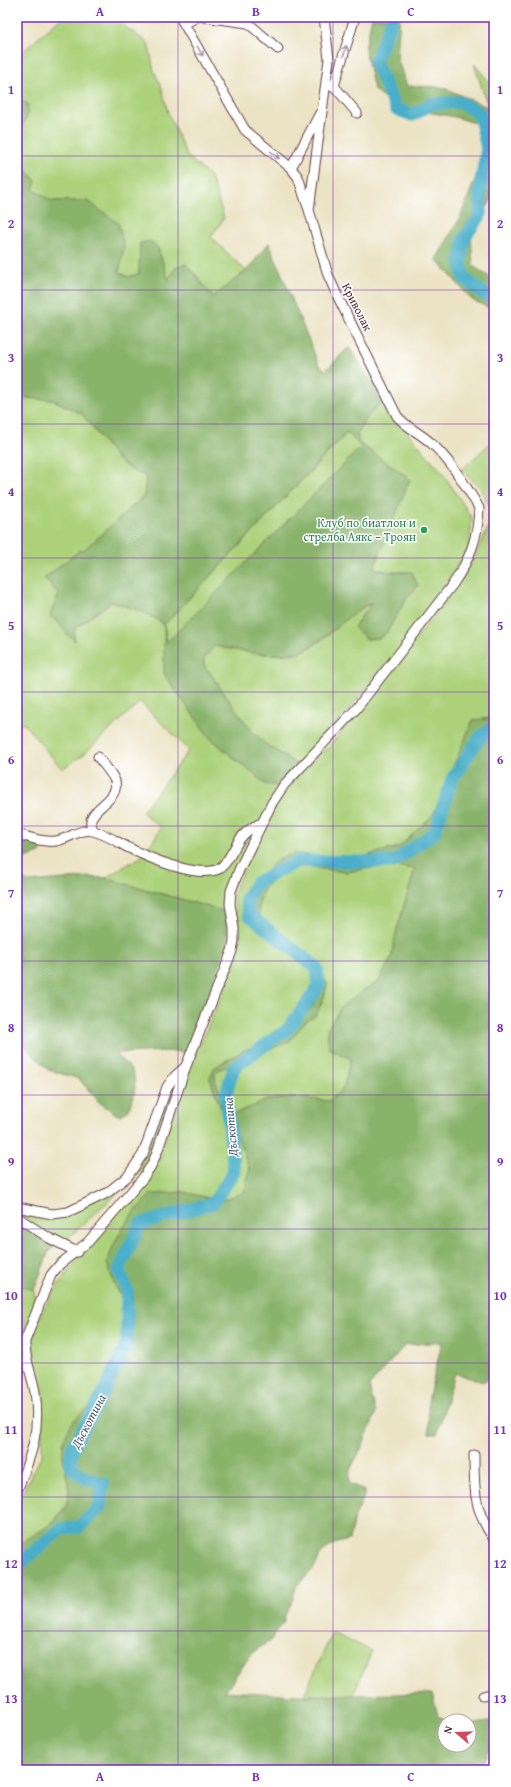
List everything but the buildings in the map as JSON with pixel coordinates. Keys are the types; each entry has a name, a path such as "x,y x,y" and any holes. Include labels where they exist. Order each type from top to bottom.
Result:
{"street":[{"path":"197,17 182,20 245,130 291,168 298,177 303,188 309,210"},
{"path":"204,17 248,23 278,49"},
{"name":"Криволак","path":"17,1491 35,1443 37,1416 34,1391 26,1358 25,1341 51,1275 60,1264 88,1242 143,1178 151,1166 186,1066 232,951 234,928 230,904 231,891 261,823 284,785 356,709 463,569 475,543 479,508 458,474 432,443 402,422 397,416 328,275 309,210 322,108 330,85 329,59 324,17"},
{"path":"355,17 330,85 357,113"},
{"path":"291,168 322,108"},
{"path":"94,831 90,824 93,814 110,798 115,785 114,778 98,757"},
{"path":"17,834 50,841 62,839 81,831 94,831 132,849 183,869 211,871 222,867 240,838 252,827 261,823"},
{"path":"17,1207 52,1214 68,1212 108,1193 128,1176 143,1154 166,1087 186,1066"},
{"path":"17,1217 50,1238 77,1252"},
{"path":"474,1455 475,1495 479,1512 485,1526 494,1539"},
{"path":"483,1696 494,1693"}],"green space":[{"path":"62,17 112,17 148,43 154,71 161,85 168,113 187,156 211,177 224,218 211,237 246,271 213,297 195,274 169,281 158,248 140,243 139,274 128,277 119,272 124,247 88,201 52,201 32,189 36,181 17,159 17,136 20,132 28,104 17,99 17,57"},
{"path":"372,17 400,17 397,58 407,86 442,87 494,110 493,197 471,235 473,266 494,280 494,310 472,300 436,259 459,220 478,172 485,126 455,117 394,106 374,90 365,49"},
{"path":"474,64 494,87 494,125"},
{"path":"17,99 28,104 27,117 17,136"},
{"path":"17,159 36,181 33,190 52,201 88,201 119,224 124,247 119,272 128,277 139,274 140,243 150,241 158,248 168,280 176,267 186,264 213,297 246,271 269,243 319,365 326,370 349,347 370,379 381,402 367,418 357,434 359,443 410,479 374,568 390,572 412,572 418,586 406,599 387,632 380,638 366,639 354,627 372,603 362,607 322,639 301,652 276,654 252,653 214,646 204,658 204,665 247,725 266,744 299,766 279,786 265,784 209,737 164,674 163,623 141,611 111,602 75,628 74,641 50,615 59,594 44,578 80,550 83,551 144,496 146,476 131,470 117,459 82,414 53,400 17,397","holes":["347,432 361,447 167,642 164,625"]},
{"path":"17,397 53,400 82,414 117,459 131,470 146,475 144,496 83,551 79,550 59,594 74,640 75,628 111,602 141,611 163,623 164,627 164,625 348,432 361,447 167,643 165,630 164,674 209,737 265,784 279,786 228,894 227,912 105,878 144,855 161,828 142,812 189,750 140,702 83,755 62,769 23,723 17,728"},
{"path":"381,402 442,472 472,518 469,548 399,652 299,766 266,744 247,725 204,665 204,658 214,646 246,652 279,655 304,651 316,644 356,612 374,603 360,617 387,632 406,599 418,586 412,572 390,572 374,568 410,479 359,443 357,434 367,418"},
{"path":"494,440 494,514 480,488 461,470"},
{"path":"494,514 494,718 473,720 433,815 399,847 362,857 325,858 294,853 275,862 248,892 245,912 259,927 287,951 308,964 318,975 318,993 313,1007 281,1036 228,1059 214,1068 210,1079 222,1111 239,1141 250,1170 244,1192 221,1201 183,1192 151,1195 131,1216 121,1231 107,1263 114,1283 123,1300 126,1311 129,1326 128,1357 107,1386 105,1398 93,1402 63,1457 69,1491 66,1505 56,1519 43,1530 17,1546 17,1503 42,1455 42,1434 34,1368 33,1335 42,1312 58,1285 78,1258 145,1182 157,1162 188,1070 223,994 236,958 240,940 233,894 261,827 297,776 331,744 383,683 472,563"},
{"path":"494,718 494,1374 483,1382 455,1373 437,1434 429,1433 428,1401 442,1342 405,1345 369,1386 376,1413 361,1449 350,1470 349,1483 365,1491 354,1518 349,1540 334,1544 322,1552 314,1568 296,1587 292,1602 285,1615 284,1621 270,1641 253,1652 225,1691 317,1696 432,1693 437,1713 437,1753 477,1753 477,1724 494,1721 494,1737 480,1769 17,1770 17,1546 51,1524 62,1513 66,1506 69,1494 63,1458 64,1438 68,1429 80,1414 96,1402 105,1398 107,1386 128,1357 129,1326 126,1311 123,1300 114,1283 107,1263 113,1246 131,1216 151,1194 183,1192 221,1201 244,1192 250,1170 239,1141 222,1111 210,1078 214,1068 244,1050 266,1043 281,1036 313,1007 318,993 318,975 308,964 287,951 244,912 248,892 275,862 294,853 325,858 362,857 399,847 433,815 473,720","holes":["300,862 317,868 346,872 388,865 415,869 397,929 391,959 378,982 364,990 341,1007 327,1029 329,1048 351,1059 343,1089 329,1101 293,1097 268,1100 234,1114 225,1105 215,1080 215,1073 218,1070 290,1041 304,1023 316,1015 324,997 327,984 318,967 308,954 276,933 259,919 260,898 268,883 274,877"]},
{"path":"17,834 44,843 40,853 17,861"},
{"path":"300,861 317,868 346,872 388,865 415,869 397,929 391,959 378,982 364,990 329,1048 351,1059 343,1089 329,1101 293,1097 268,1100 234,1114 225,1105 215,1080 215,1073 218,1070 290,1041 304,1023 316,1015 324,997 327,984 318,967 308,954 276,933 259,919 260,898 268,883 282,871"},
{"path":"17,876 28,882 89,877 105,878 227,912 227,944 188,1054 173,1051 117,1053 119,1058 131,1069 135,1084 134,1096 130,1107 126,1112 119,1116 100,1103 79,1079 48,1070 17,1039"},
{"path":"176,1080 151,1153 141,1171 63,1243 17,1218 17,1211 48,1217 57,1216 127,1178 167,1093"},
{"path":"17,1218 55,1246 49,1251 34,1290 21,1286 17,1290"},
{"path":"20,1286 34,1290 35,1303 27,1328 19,1333 17,1338 17,1290"},
{"path":"17,1356 23,1444 17,1477"},
{"path":"332,1633 372,1651 353,1695 304,1695"}],"waterway":[{"name":"Дъскотина","path":"393,17 375,62 396,109 413,115 431,104 459,102 479,113 487,149 480,185 480,216 464,238 461,262 464,278 484,294 494,298"},
{"name":"Дъскотина","path":"17,1566 61,1529 79,1527 100,1507 103,1483 85,1478 70,1466 72,1448 100,1400 127,1344 127,1289 119,1270 140,1224 213,1203 234,1172 226,1094 234,1067 288,1029 319,986 317,968 249,915 246,899 257,882 298,861 394,862 435,832 452,779 481,736 494,727"}],"place":[{"name":"Клуб по биатлон и стрелба Аякс – Троян","path":"424,530"}]}
